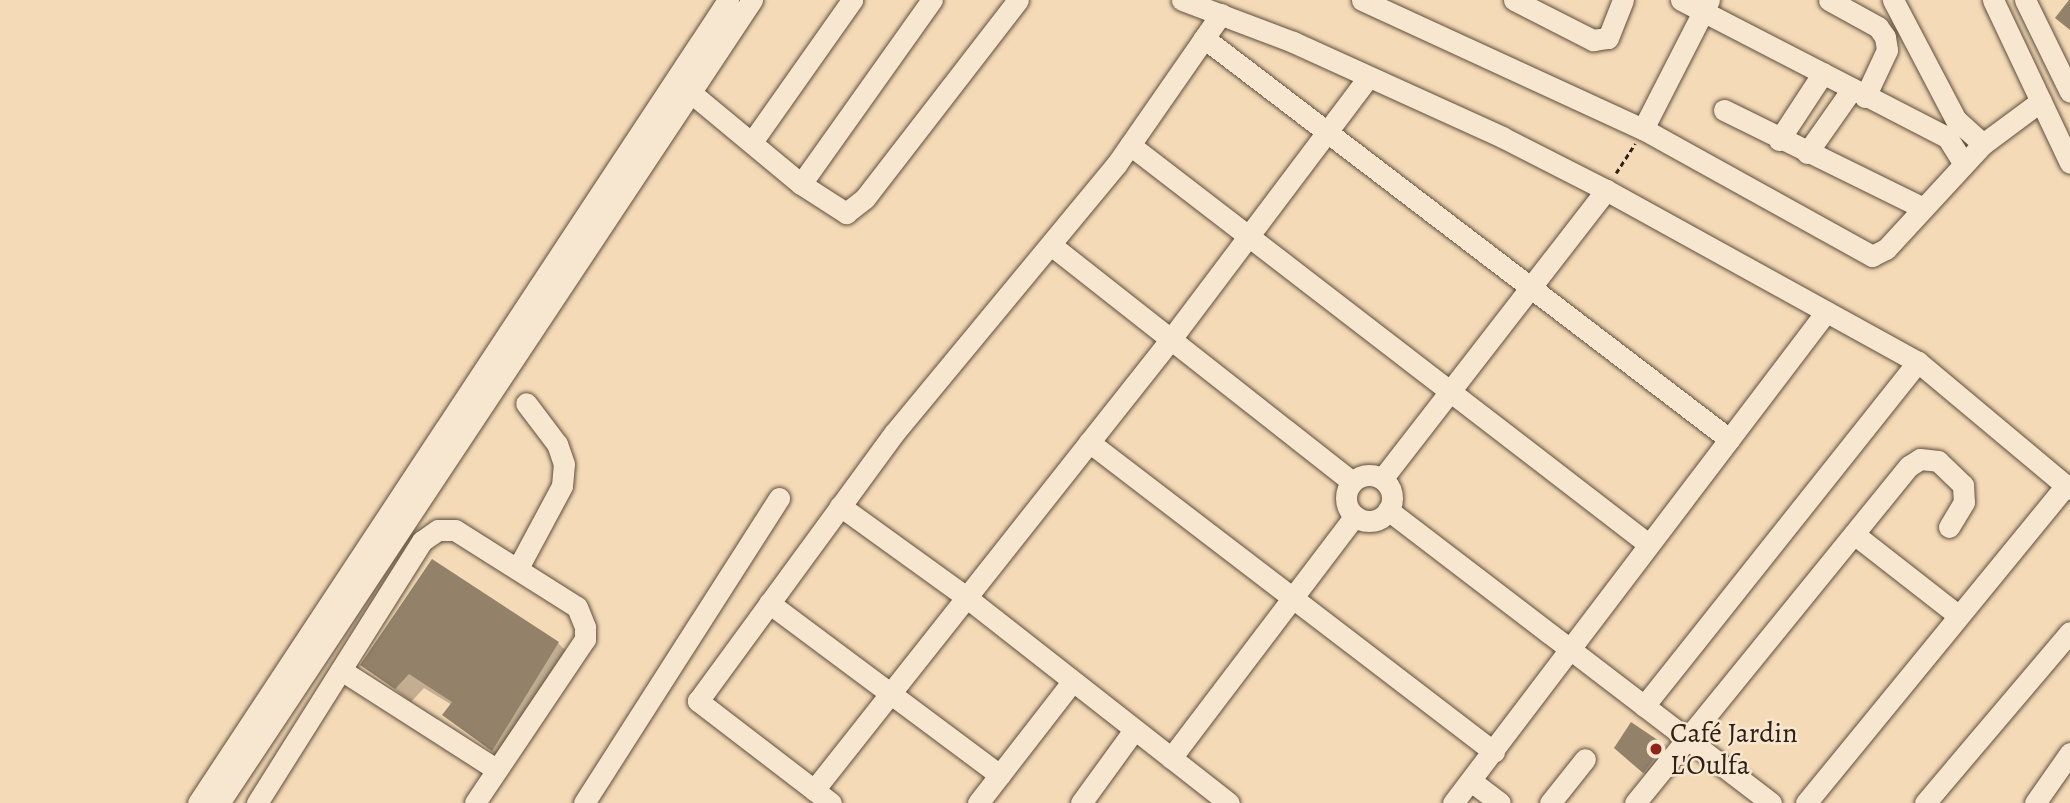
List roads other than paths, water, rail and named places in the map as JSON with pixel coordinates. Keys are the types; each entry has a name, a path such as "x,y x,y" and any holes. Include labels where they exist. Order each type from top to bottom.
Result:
{"street":[{"path":"219,803 681,84 728,0"},
{"path":"198,803 681,84 752,0"},
{"path":"752,142 852,0"},
{"path":"801,184 932,0"},
{"path":"681,84 801,184 846,213 854,209 1017,0"},
{"path":"1182,0 1221,13 1610,182 1826,312 1918,362 2068,487 1806,803"},
{"path":"1362,0 1641,134 1872,256 1886,249 1983,145 2041,101"},
{"path":"1514,0 1593,40 1608,38 1623,0"},
{"path":"1681,0 1706,6 1823,74 1947,137 1964,163"},
{"path":"1807,153 1859,93 1887,50 1885,37 1878,27 1829,0"},
{"path":"1893,0 1956,120 1983,145"},
{"path":"1993,0 2070,160"},
{"path":"2025,0 2068,82"},
{"path":"1641,134 1706,6"},
{"path":"1221,13 1130,145 1051,245 1002,298 840,506 698,701 823,797 890,695 1171,339 1368,78"},
{"path":"1204,38 1729,439"},
{"path":"1779,140 1823,74"},
{"path":"1724,110 1779,140 1923,208"},
{"path":"1130,145 1647,543"},
{"path":"1382,479 1452,393 1610,182"},
{"path":"1051,245 1352,482"},
{"path":"1453,803 1572,650 1647,543 1826,312"},
{"path":"1644,706 1918,362"},
{"path":"518,568 562,486 564,464 557,444 526,403"},
{"path":"1089,442 1494,752"},
{"path":"1635,803 1909,467 1929,458 1938,461 1963,485 1964,502 1949,527"},
{"path":"1355,516 1346,496 1352,482 1363,475 1382,479"},
{"path":"1355,516 1377,519 1388,510 1391,497 1382,479"},
{"path":"584,803 779,498"},
{"path":"840,506 967,597 1229,803"},
{"path":"1388,510 1771,803"},
{"path":"1171,758 1355,516"},
{"path":"257,803 422,541 438,530 455,530 577,607 583,617 584,639 475,803"},
{"path":"1854,534 1959,616"},
{"path":"769,603 1000,775"},
{"path":"1925,803 2070,632"},
{"path":"341,670 496,769"},
{"path":"978,803 1072,682"},
{"path":"1081,803 1134,730"},
{"path":"2035,803 2070,752"},
{"path":"1550,803 1585,759"},
{"path":"1471,781 1500,803"}],"place":[{"name":"Café Jardin L'Oulfa","path":"1656,749"}]}
